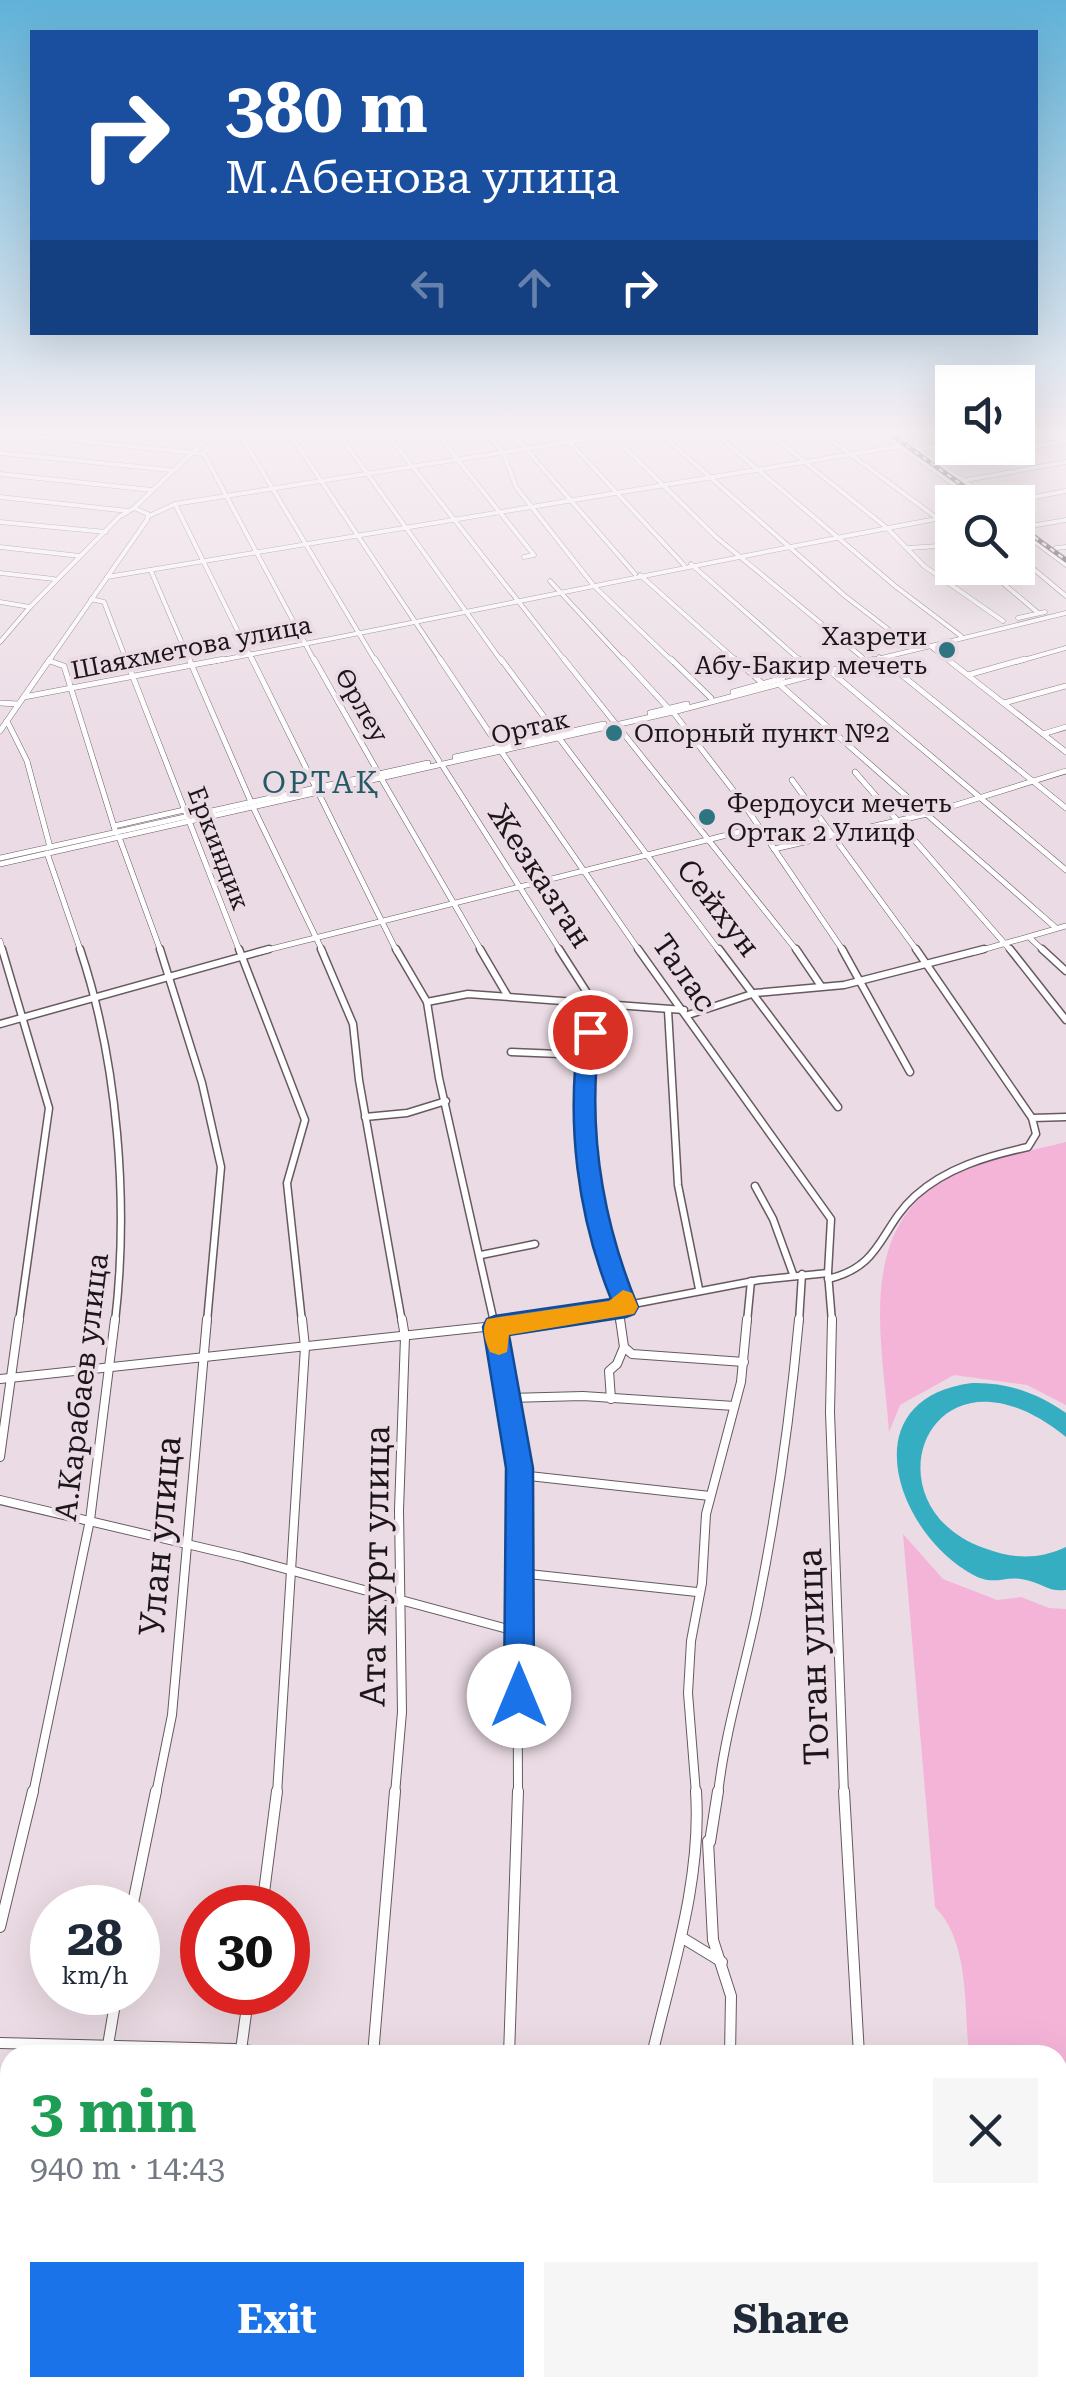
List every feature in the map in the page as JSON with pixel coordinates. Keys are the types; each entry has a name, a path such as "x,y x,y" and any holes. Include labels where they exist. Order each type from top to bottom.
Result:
{"street":[{"path":"0,642 55,579 92,546"},
{"path":"0,731 129,546"},
{"path":"195,546 251,653 272,704 427,1002 482,1255 520,1474 519,1753 509,2045"},
{"name":"Өрлеу","path":"250,546 507,996"},
{"path":"108,577 302,546"},
{"name":"Жезказган","path":"307,546 440,763 595,1004"},
{"name":"Талас","path":"363,546 582,872 831,1220"},
{"name":"Сейхун","path":"417,546 838,1108"},
{"path":"473,546 710,839 821,986"},
{"path":"524,557 534,555 527,546"},
{"path":"562,546 593,584 711,698"},
{"path":"613,546 638,574 763,684"},
{"path":"670,546 812,671"},
{"path":"728,546 862,658"},
{"path":"788,546 910,646"},
{"name":"Шаяхметова улица","path":"24,697 518,604 638,574 788,546"},
{"path":"849,546 960,635"},
{"path":"906,546 924,566 1003,622"},
{"path":"909,548 935,546"},
{"path":"1040,546 1066,565"},
{"path":"1056,548 1066,546"},
{"path":"0,547 82,556"},
{"path":"151,570 252,805 353,1024 359,1080"},
{"path":"1035,570 1066,596"},
{"path":"0,573 55,579"},
{"path":"550,581 697,739 863,982 910,1072"},
{"path":"1005,585 1038,613"},
{"name":"Еркиндик","path":"91,599 104,602 305,1120 287,1183 305,1347"},
{"path":"0,602 30,607"},
{"name":"Ортак","path":"671,710 862,658 1066,611"},
{"name":"Ортак","path":"0,861 186,816 252,805 615,724 928,645 1038,613 1066,611"},
{"path":"0,632 7,633"},
{"path":"928,645 1066,752"},
{"path":"968,675 1066,648"},
{"path":"878,658 1066,808"},
{"path":"50,661 64,666 71,688"},
{"path":"829,670 1066,870"},
{"path":"779,684 1057,928"},
{"path":"1004,703 1066,686"},
{"name":"Улан улица","path":"71,688 116,832 169,974 210,1114 221,1167 172,1715 137,1885"},
{"path":"0,703 19,704"},
{"name":"А.Карабаев улица","path":"0,1927 51,1719 90,1520 122,1263 123,1182 95,994 48,850 24,756 13,726 6,722"},
{"path":"1042,734 1066,727"},
{"path":"774,848 927,814 1066,771"},
{"path":"856,772 1066,1020"},
{"path":"0,1379 495,1327 622,1308 752,1280 798,1274 844,1276 874,1257 911,1198 955,1167 1035,1142 1032,1118 928,966 792,780"},
{"path":"116,832 186,816"},
{"path":"0,1024 169,974 759,827"},
{"path":"427,1002 468,994 686,1013 755,993 863,982 1066,926"},
{"path":"1029,938 1066,970"},
{"path":"0,941 49,1108 0,1457"},
{"path":"595,1004 584,1055 588,1179 622,1308 624,1347 617,1364 609,1371 611,1399"},
{"path":"668,1010 680,1202 699,1289"},
{"path":"511,1052 584,1055"},
{"name":"Ата журт улица","path":"359,1080 405,1337 402,1712 374,2045"},
{"path":"366,1117 407,1113 446,1100"},
{"path":"1032,1118 1066,1117"},
{"path":"755,1186 798,1274"},
{"name":"Тоган улица","path":"831,1220 828,1276 846,1827 858,2045"},
{"path":"482,1255 536,1244"},
{"name":"Тоган улица","path":"730,2045 731,1996 713,1940 710,1842 720,1804 727,1725 755,1617 794,1376 798,1274"},
{"path":"654,2045 700,1836 688,1693 710,1496 744,1362 752,1280"},
{"path":"265,1885 282,1756 305,1347"},
{"path":"624,1347 632,1354 744,1362"},
{"path":"509,1398 734,1406"},
{"path":"520,1474 710,1496"},
{"path":"0,1500 185,1543 519,1632"},
{"path":"519,1573 698,1592"},
{"path":"700,1836 710,1842"},
{"path":"680,1937 694,1941 722,1962"},
{"path":"0,2043 108,2045 113,2015"},
{"path":"242,2045 246,2015"}],"shaded area":[{"path":"1066,1142 1066,1405 1027,1385 954,1375 900,1405 889,1432 881,1292 886,1258 898,1227 918,1200 947,1178 990,1160"},
{"path":"903,1534 943,1579 997,1600 1021,1597 1049,1608 1066,1609 1066,2045 968,2045 960,1957 946,1922 935,1907"}],"water":[{"path":"972,1383 1010,1387 1055,1406 1066,1413 1066,1437 1018,1408 979,1402 948,1412 928,1435 920,1465 926,1497 947,1526 984,1548 1025,1556 1066,1547 1066,1590 1020,1579 984,1579 965,1570 940,1549 919,1523 904,1494 897,1465 899,1436 911,1412 935,1393"}],"railway":[{"path":"1047,546 1066,560"}],"slow traffic":[{"path":"499,1344 495,1327 609,1311 626,1307 623,1300"}],"place":[{"name":"Хазрети Абу-Бакир мечеть","path":"947,650"},
{"name":"Опорный пункт №2","path":"614,733"},
{"name":"Фердоуси мечеть Ортак 2 Улицф","path":"707,817"}],"district":[{"name":"ОРТАҚ","path":"321,783"}],"route":[{"path":"519,1696 520,1468 495,1327 626,1307 588,1179 584,1055 590,1032"}]}
